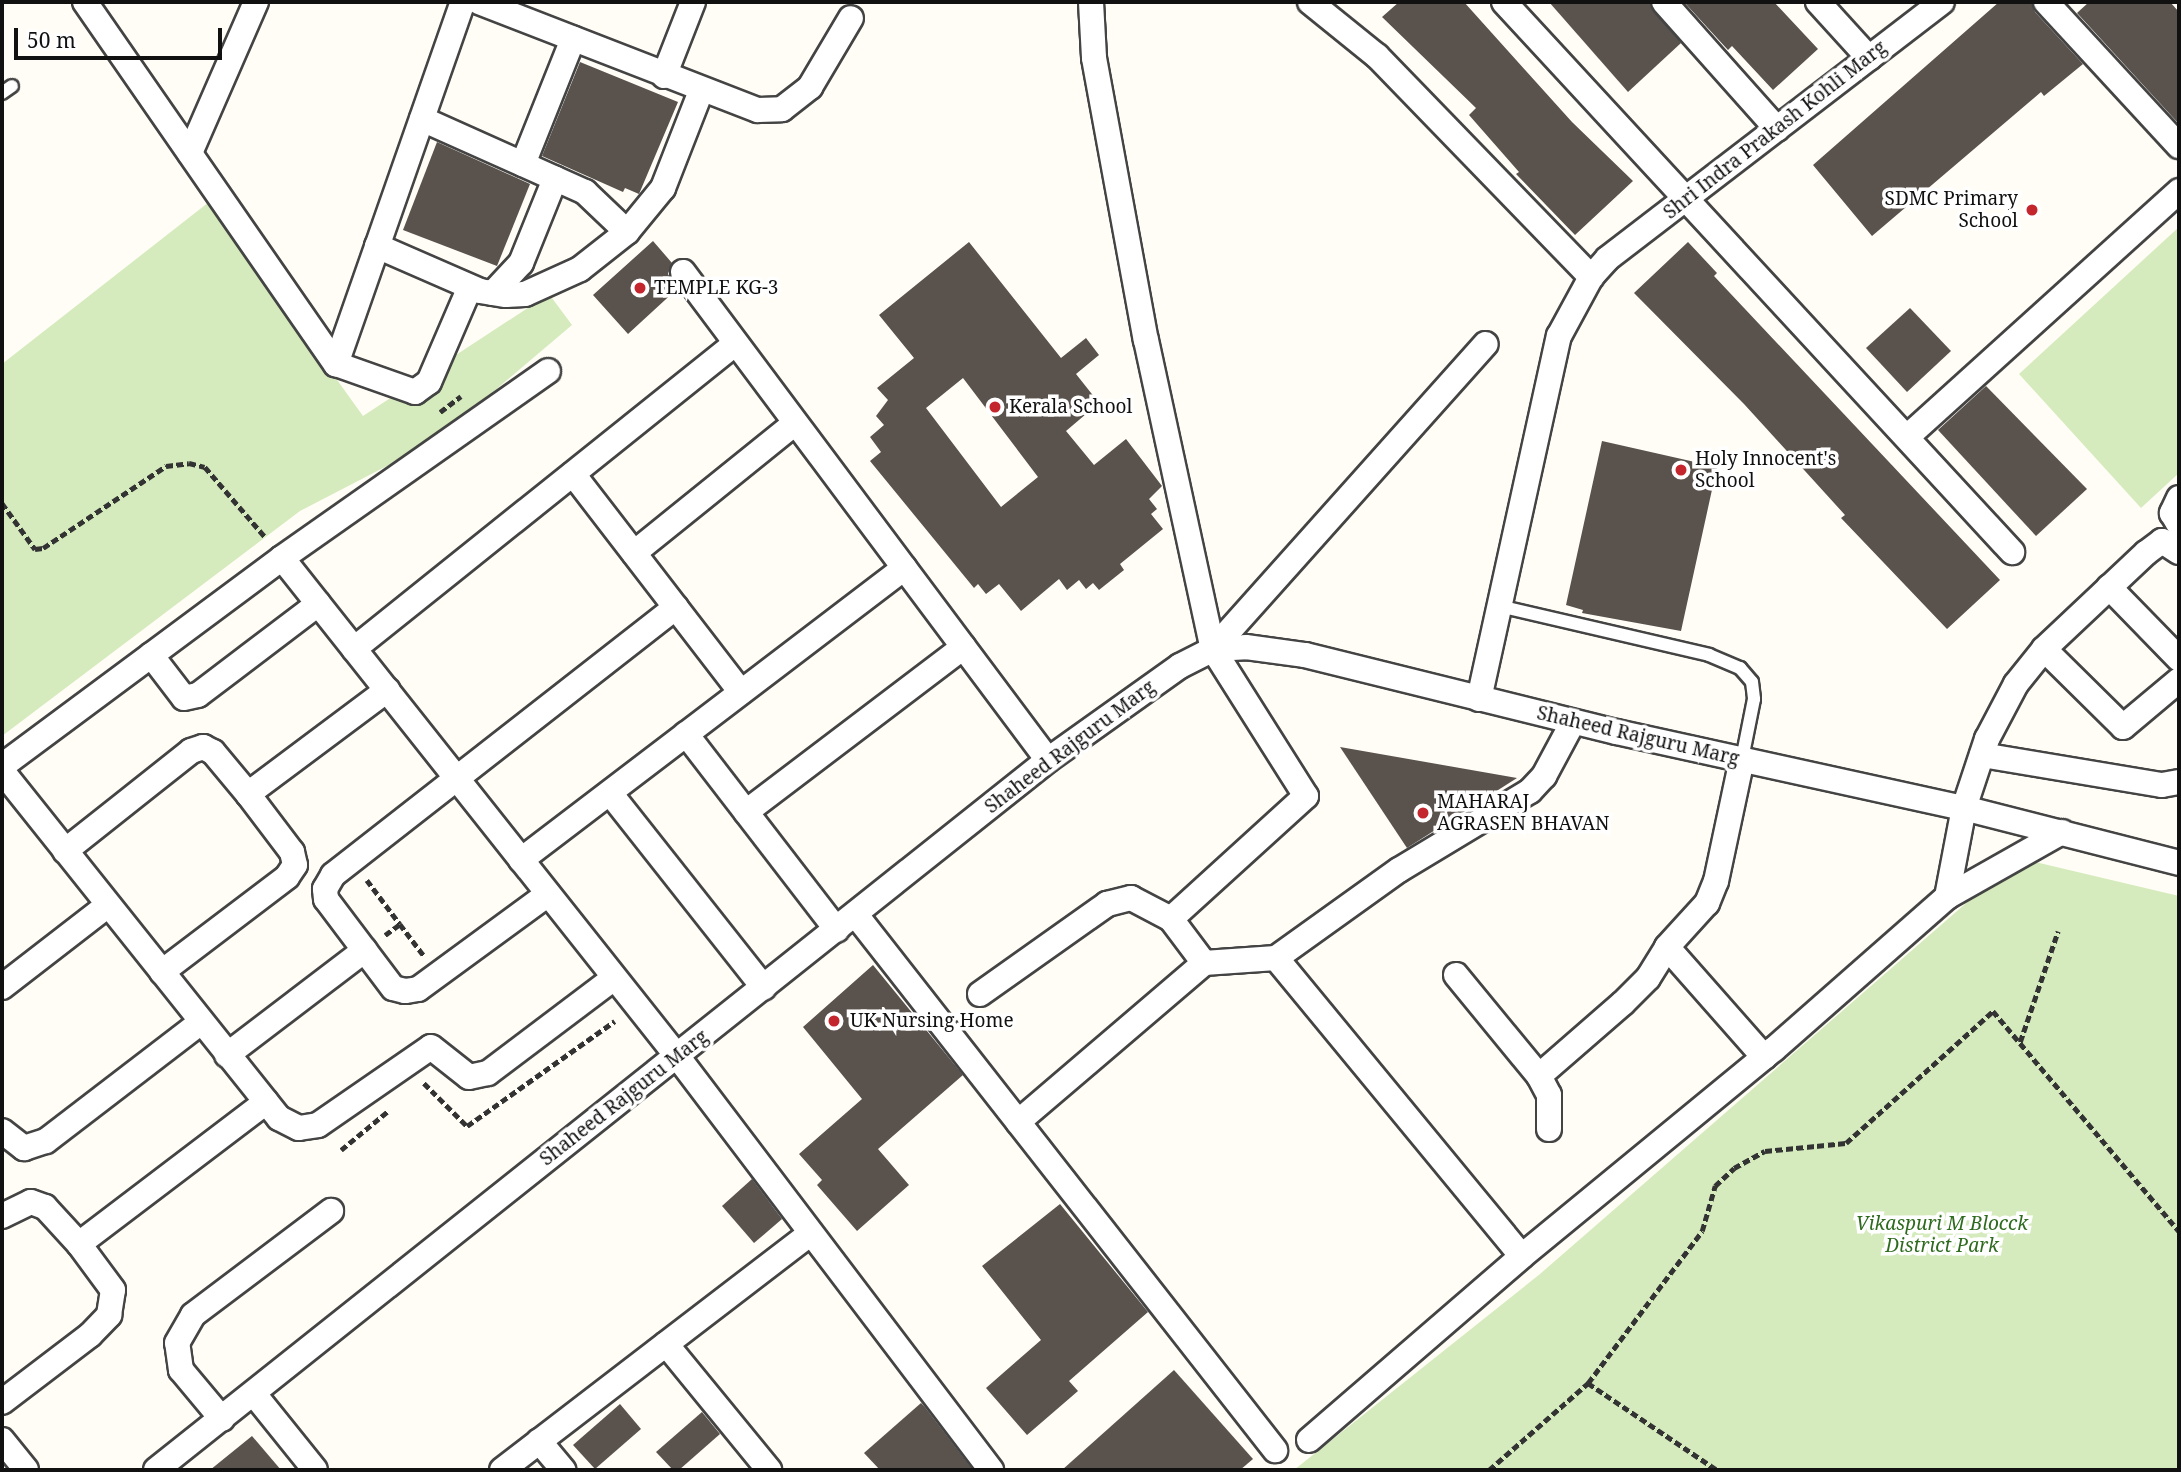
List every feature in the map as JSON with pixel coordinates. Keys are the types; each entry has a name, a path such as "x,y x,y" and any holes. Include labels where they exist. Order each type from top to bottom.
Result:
{"street":[{"path":"85,2 336,364 415,391 429,382 482,290 522,263 555,179"},
{"path":"190,153 256,2"},
{"path":"336,364 463,2"},
{"path":"479,2 525,10 573,39 701,91 758,110 782,109 822,71 851,18"},
{"path":"663,76 693,2"},
{"path":"1091,2 1094,58 1146,340 1213,649 1306,796 1171,919"},
{"path":"1310,2 1377,56 1599,268 1559,336 1479,699"},
{"path":"1504,2 2012,552"},
{"path":"1664,2 1777,129"},
{"path":"1818,2 1870,58"},
{"name":"Shri Indra Prakash Kohli Marg","path":"1599,268 1942,2"},
{"path":"2046,2 2179,146"},
{"path":"523,164 573,39"},
{"path":"377,246 482,290 525,294 580,269 627,232 663,188 701,91"},
{"path":"422,119 585,192 627,232"},
{"path":"1907,437 2179,191"},
{"path":"683,272 1048,760"},
{"path":"354,649 736,343"},
{"path":"1213,649 1486,344"},
{"path":"2,765 282,558 548,371"},
{"path":"634,553 795,423"},
{"path":"573,474 741,692"},
{"path":"2179,498 2172,513 2179,525"},
{"path":"1947,897 1964,808 2000,710 2044,649 2109,587 2162,541 2179,552"},
{"path":"282,558 677,1056 991,1470"},
{"path":"521,860 904,568"},
{"path":"2109,587 2179,659"},
{"path":"151,655 184,698 198,695 318,604"},
{"path":"548,894 418,989 393,988 326,899 329,882 676,607"},
{"path":"746,812 963,647"},
{"name":"Shaheed Rajguru Marg","path":"156,1470 847,923 1048,760 1180,666 1213,649 1246,647 1305,655 1573,722 1964,808 2178,862"},
{"path":"2044,649 2123,727 2179,680"},
{"path":"248,794 387,690"},
{"path":"1018,1122 1204,964 1276,958 1399,870 1530,791 1544,776 1573,722"},
{"path":"686,734 746,812 847,923 1018,1122 1275,1450"},
{"path":"65,851 191,751 203,747 213,752 248,794 292,852 295,864 287,877 162,972"},
{"path":"1982,755 2162,785 2179,782"},
{"path":"1539,1076 1648,978 1667,947 1707,903 1716,881 1742,759"},
{"path":"2,771 279,1118 299,1128 318,1125 431,1047 469,1077 488,1073 614,978"},
{"path":"610,793 764,988"},
{"path":"1309,1440 1522,1256 1764,1057 1947,897 2062,832"},
{"path":"980,994 1107,904 1131,898 1171,919 1204,964"},
{"path":"2,987 108,905"},
{"path":"1667,947 1764,1057"},
{"path":"227,1055 365,950"},
{"path":"1276,958 1522,1256"},
{"path":"1456,975 1539,1076 1549,1096 1549,1129"},
{"path":"2,1131 24,1148 46,1141 201,1022"},
{"path":"79,1244 266,1102"},
{"path":"2,1216 31,1202 45,1206 79,1244 113,1290 110,1315 90,1335 2,1402"},
{"path":"222,1419 181,1370 177,1343 193,1315 331,1211"},
{"path":"502,1470 811,1233"},
{"path":"666,1344 769,1470"},
{"path":"254,1394 315,1470"},
{"path":"2,1440 26,1470"},
{"path":"539,1441 563,1470"}],"lane":[{"path":"1499,606 1709,655 1740,668 1752,682 1754,699 1742,759"}],"path":[{"path":"2,503 35,549 43,548 166,466 189,463 205,467 229,492 282,558"},
{"path":"378,872 367,880 426,958 436,951"},
{"path":"365,950 400,924"},
{"path":"2020,1043 2058,931"},
{"path":"1489,1470 1588,1383 1702,1231 1715,1186 1734,1168 1765,1151 1846,1143 1993,1011 2179,1231"},
{"path":"1588,1383 1717,1470"}],"green space":[{"path":"209,202 363,416 549,294 572,325 435,441 300,511 2,736 2,364"},
{"path":"2179,227 2179,473 2141,508 2019,374"},
{"name":"Vikaspuri M Blocck District Park","path":"2018,858 2179,896 2179,1470 1294,1470 1540,1274"}],"building":[{"path":"1399,2 1464,2 1572,122 1633,181 1575,235 1516,174 1519,172 1469,115 1476,108 1382,17"},
{"path":"1549,2 1650,2 1681,43 1628,92"},
{"path":"1684,2 1774,2 1818,49 1773,90 1732,46 1728,50"},
{"path":"1999,2 2032,2 2035,12 2083,64 2044,96 2041,92 1872,236 1813,165"},
{"path":"2089,2 2170,2 2179,12 2179,124 2077,13"},
{"path":"580,62 678,102 639,194 625,188 623,192 542,156"},
{"path":"437,142 530,184 497,266 403,230"},
{"name":"TEMPLE KG-3","path":"653,241 672,263 668,274 677,289 628,334 593,295"},
{"path":"969,242 1061,358 1086,338 1099,355 1076,374 1099,403 1066,431 1094,465 1126,439 1162,486 1149,499 1157,509 1151,514 1163,529 1120,564 1124,570 1099,590 1093,583 1086,589 1079,580 1067,590 1059,579 1021,611 999,584 986,594 978,584 974,588 870,461 881,452 870,437 884,425 876,416 888,400 877,388 914,358 879,315","holes":["963,378 1038,477 1001,507 926,408"]},
{"path":"1688,242 1717,273 1714,276 2000,580 1947,629 1841,518 1845,515 1744,404 1634,293"},
{"path":"1910,308 1951,351 1907,392 1866,348"},
{"path":"1986,386 2087,489 2036,536 1938,430"},
{"path":"1602,441 1717,467 1681,631 1582,613 1583,610 1566,605"},
{"name":"MAHARAJ AGRASEN BHAVAN","path":"1340,747 1517,778 1407,848"},
{"path":"873,965 963,1075 878,1149 909,1185 857,1231 817,1185 822,1180 799,1154 862,1099 803,1027"},
{"path":"752,1179 782,1219 754,1243 722,1206"},
{"path":"1060,1204 1148,1312 1069,1381 1078,1391 1027,1435 986,1388 1041,1340 982,1266"},
{"path":"1174,1370 1253,1459 1240,1470 1062,1470"},
{"path":"921,1403 973,1470 880,1470 864,1453"},
{"path":"620,1404 641,1429 595,1469 573,1445"},
{"path":"702,1412 720,1434 679,1470 673,1470 656,1452"},
{"path":"252,1436 281,1470 210,1470"}],"place":[{"name":"SDMC Primary School","path":"2032,210"},
{"name":"TEMPLE KG-3","path":"640,288"},
{"name":"Kerala School","path":"995,407"},
{"name":"Holy Innocent's School","path":"1681,470"},
{"name":"MAHARAJ AGRASEN BHAVAN","path":"1423,813"},
{"name":"UK Nursing Home","path":"834,1021"}]}
